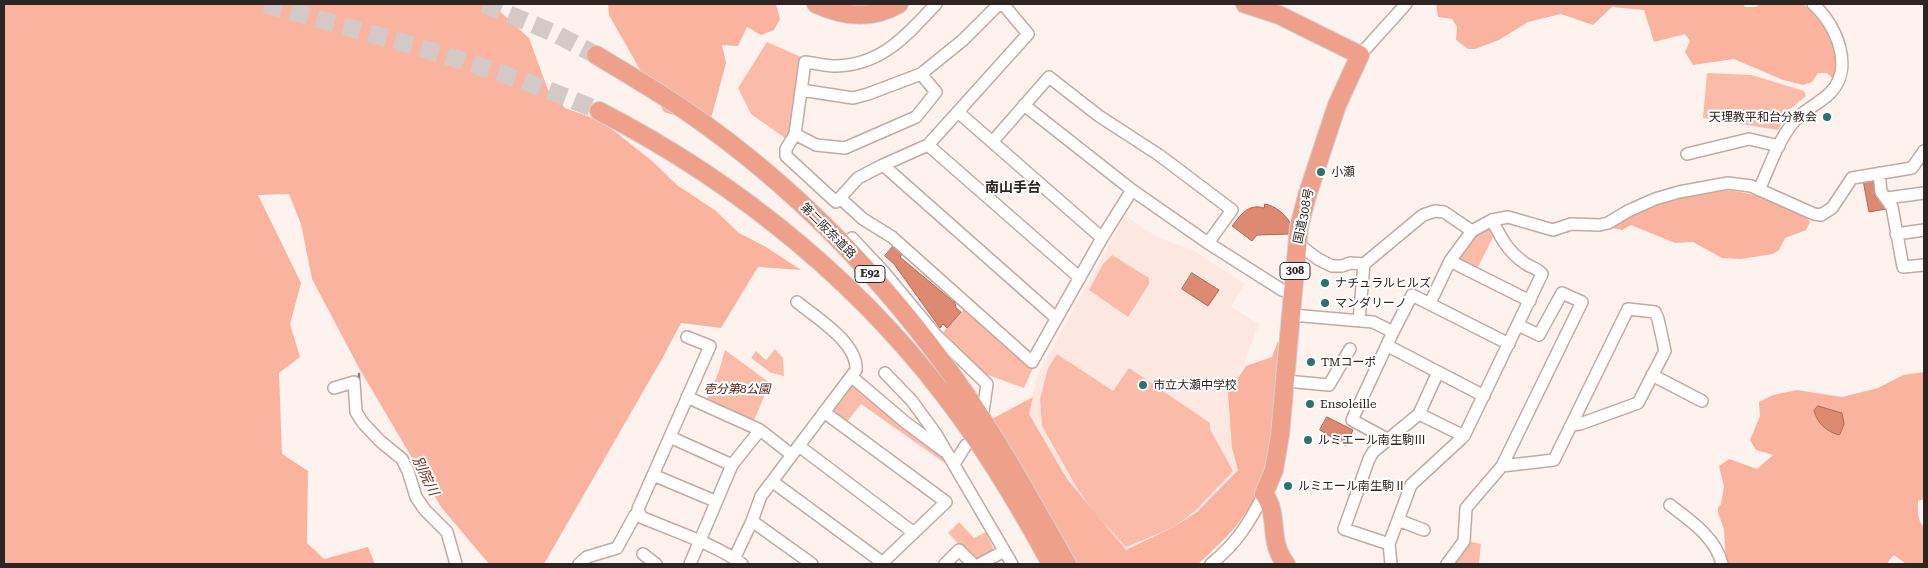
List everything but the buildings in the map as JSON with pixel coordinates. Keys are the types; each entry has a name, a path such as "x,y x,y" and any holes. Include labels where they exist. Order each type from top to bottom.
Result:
{"highway":[{"path":"816,4 844,14 864,16 881,13 899,4"},
{"path":"1245,4 1279,15 1360,55"},
{"name":"第二阪奈道路","path":"596,55 687,111 730,144 787,191 855,258 927,341 965,393 1014,470 1067,564"},
{"name":"国道308号","path":"1264,494 1274,470 1277,452 1286,381 1300,227 1307,196 1337,105 1360,55"},
{"name":"E92","path":"599,112 631,128 682,159 748,203 843,283 886,326 962,418 1000,476 1051,564"},
{"path":"1264,494 1268,499 1272,515 1276,546 1286,564"}],"street":[{"path":"936,4 898,43 871,59 835,66 804,62 795,134 786,149 786,156 836,202 858,178 928,145 1028,34 1004,4"},
{"path":"801,90 853,98 921,74 963,40 999,4"},
{"path":"1360,55 1406,4"},
{"path":"1759,190 1784,134 1798,116 1830,93 1842,72 1843,60 1834,33 1827,18 1813,4"},
{"path":"795,134 816,145 845,148 916,117 936,92 921,74"},
{"path":"993,141 1049,77 1099,116 1159,154 1232,210 1208,243"},
{"path":"1024,105 1132,190 1208,243 1282,290 1293,294"},
{"path":"958,112 1102,238"},
{"path":"1688,154 1749,139 1779,146"},
{"path":"928,145 1080,278"},
{"path":"1430,303 1450,260 1472,231 1492,220 1508,217 1554,230 1572,224 1599,225 1608,223 1628,211 1655,199 1679,192 1728,183 1740,184 1759,190 1806,211 1821,215 1827,213 1832,208 1852,178 1912,168 1924,151"},
{"path":"883,165 1056,318"},
{"path":"1879,173 1881,192 1892,207 1903,267 1924,265"},
{"path":"840,198 863,219 892,237 1032,362 1102,238 1132,190"},
{"path":"1887,198 1924,193"},
{"path":"1298,244 1318,259 1332,266 1342,266 1350,263 1364,264 1423,215 1435,211 1444,212 1472,231"},
{"path":"1391,564 1389,544 1414,480 1464,436 1542,274 1538,269 1528,266 1512,254 1502,241 1492,220"},
{"path":"1896,234 1924,230"},
{"path":"852,238 883,271 936,336 987,384 983,412"},
{"path":"1450,260 1530,300"},
{"path":"1359,320 1364,264"},
{"path":"1447,564 1464,540 1466,508 1502,466 1582,302 1562,293 1539,335 1518,325"},
{"path":"1387,439 1352,420 1412,295 1509,344"},
{"path":"687,337 710,346 638,509 641,517 699,542 738,562 761,496 856,370 857,361 853,352 843,340 797,302"},
{"path":"1502,466 1554,460 1571,425 1628,310 1655,312 1665,351 1638,403 1580,424 1571,425"},
{"path":"1292,315 1373,322 1393,332"},
{"path":"1388,346 1484,396"},
{"path":"1286,381 1329,385 1350,349"},
{"path":"1389,544 1344,529 1373,452 1419,414 1438,372"},
{"path":"884,373 912,400 936,434 1012,564"},
{"path":"1652,375 1702,401"},
{"path":"852,377 952,460"},
{"path":"334,388 354,382 356,412 363,423 402,459 416,497 425,510 447,532 456,564"},
{"path":"687,397 760,430 795,451 914,533"},
{"path":"773,482 882,564 946,502 824,412"},
{"path":"1419,414 1464,436"},
{"path":"690,564 715,501 732,465 760,430"},
{"path":"670,437 732,465"},
{"path":"952,460 966,445"},
{"path":"653,475 715,501"},
{"path":"1212,564 1240,536 1264,494"},
{"path":"1670,505 1694,524 1714,544 1722,564"},
{"path":"579,564 587,556 617,548 635,515 639,513"},
{"path":"1398,520 1424,530"},
{"path":"752,521 812,564"},
{"path":"945,564 959,550 973,564"},
{"path":"980,564 1004,551"},
{"path":"643,554 656,564"}],"shaded area":[{"path":"4,4 492,4 529,38 548,90 565,108 603,122 652,161 677,185 716,211 739,233 766,247 801,270 758,267 721,328 681,323 544,564 489,564 441,507 359,368 312,279 301,224 289,194 258,195 301,283 290,324 300,357 279,373 282,454 308,471 307,543 324,559 368,547 375,564 4,564"},
{"path":"608,4 776,4 780,19 774,30 761,35 747,27 738,46 722,45 726,63 709,126 664,112 609,15"},
{"path":"1436,4 1743,4 1745,7 1755,7 1761,4 1803,4 1821,19 1837,56 1837,72 1833,79 1827,73 1818,73 1812,82 1803,85 1783,80 1734,59 1693,65 1685,52 1690,41 1685,34 1654,42 1644,10 1612,7 1593,25 1561,14 1528,22 1499,40 1475,49 1468,49 1456,40 1457,27 1452,19 1438,17"},
{"path":"1869,178 1873,182 1875,196 1886,209 1869,212 1863,180"},
{"path":"1714,190 1741,192 1766,199 1799,212 1810,222 1806,230 1785,238 1779,250 1773,254 1741,259 1722,258 1693,242 1675,243 1631,225 1622,230 1613,228 1613,224 1663,199"},
{"path":"1265,204 1277,209 1287,218 1291,226 1289,234 1257,235 1252,241 1232,226 1245,211 1254,207 1264,208"},
{"name":"市立大瀬中学校","path":"1125,216 1156,236 1196,252 1245,284 1231,307 1259,324 1237,374 1262,393 1238,469 1197,512 1175,528 1125,550 1067,480 1029,414 1037,376"},
{"path":"894,245 903,253 900,257 955,303 956,308 961,312 947,328 943,324 940,328 894,264 885,256"},
{"path":"1192,273 1219,290 1208,306 1182,289"},
{"path":"1278,341 1274,422 1263,477 1251,504 1231,532 1198,564 1074,564 988,421 1033,397 1029,414 1067,479 1126,550 1174,527 1197,512 1238,470 1232,448 1228,393 1246,366 1272,357"},
{"path":"1924,372 1924,499 1918,501 1918,508 1919,518 1924,527 1924,564 1906,564 1894,555 1888,562 1889,564 1726,564 1724,529 1718,513 1724,487 1719,466 1729,459 1757,469 1773,455 1756,450 1750,440 1760,416 1759,402 1773,395 1797,390 1842,397 1878,388 1903,375"},
{"path":"1818,406 1842,413 1844,424 1839,435 1826,429 1820,423 1814,411"},
{"path":"1327,417 1353,430 1346,446 1320,430"}],"green space":[{"path":"767,42 801,57 788,140 751,114 738,88"},
{"path":"1707,73 1752,75 1804,91 1806,96 1789,110 1778,130 1703,118"},
{"path":"1488,225 1495,233 1477,269 1462,262 1460,256 1476,232"},
{"path":"1112,255 1149,278 1149,284 1128,317 1089,290 1103,264"},
{"path":"966,307 1034,366 1024,388 982,373 943,332"},
{"path":"775,349 783,358 784,376 771,373 751,358 756,351 766,360"},
{"name":"壱分第8公園","path":"725,350 770,383 753,423 706,401 719,371"},
{"path":"1057,354 1113,391 1129,368 1210,423 1210,429 1233,471 1196,510 1174,527 1126,547 1093,511 1077,488 1042,426 1040,399 1048,368"},
{"path":"854,384 944,457 949,466 861,404 846,423 833,413 832,407 849,385"},
{"path":"959,522 974,538 986,532 993,547 992,552 979,559 973,559 948,533"},
{"path":"1468,541 1481,544 1479,564 1453,564"}],"waterway":[{"name":"別院川","path":"359,374 359,383"}],"tunnel":[{"path":"265,4 476,65 559,94 599,111"},
{"path":"484,4 556,34 596,55"}],"place":[{"name":"天理教平和台分教会","path":"1827,117"},
{"name":"小瀬","path":"1321,172"},
{"name":"ナチュラルヒルズ","path":"1325,283"},
{"name":"マンダリーノ","path":"1325,303"},
{"name":"TMコーポ","path":"1311,362"},
{"name":"市立大瀬中学校","path":"1143,385"},
{"name":"Ensoleille","path":"1310,404"},
{"name":"ルミエール南生駒Ⅲ","path":"1308,440"},
{"name":"ルミエール南生駒Ⅱ","path":"1288,486"}],"district":[{"name":"南山手台","path":"1013,188"}]}
